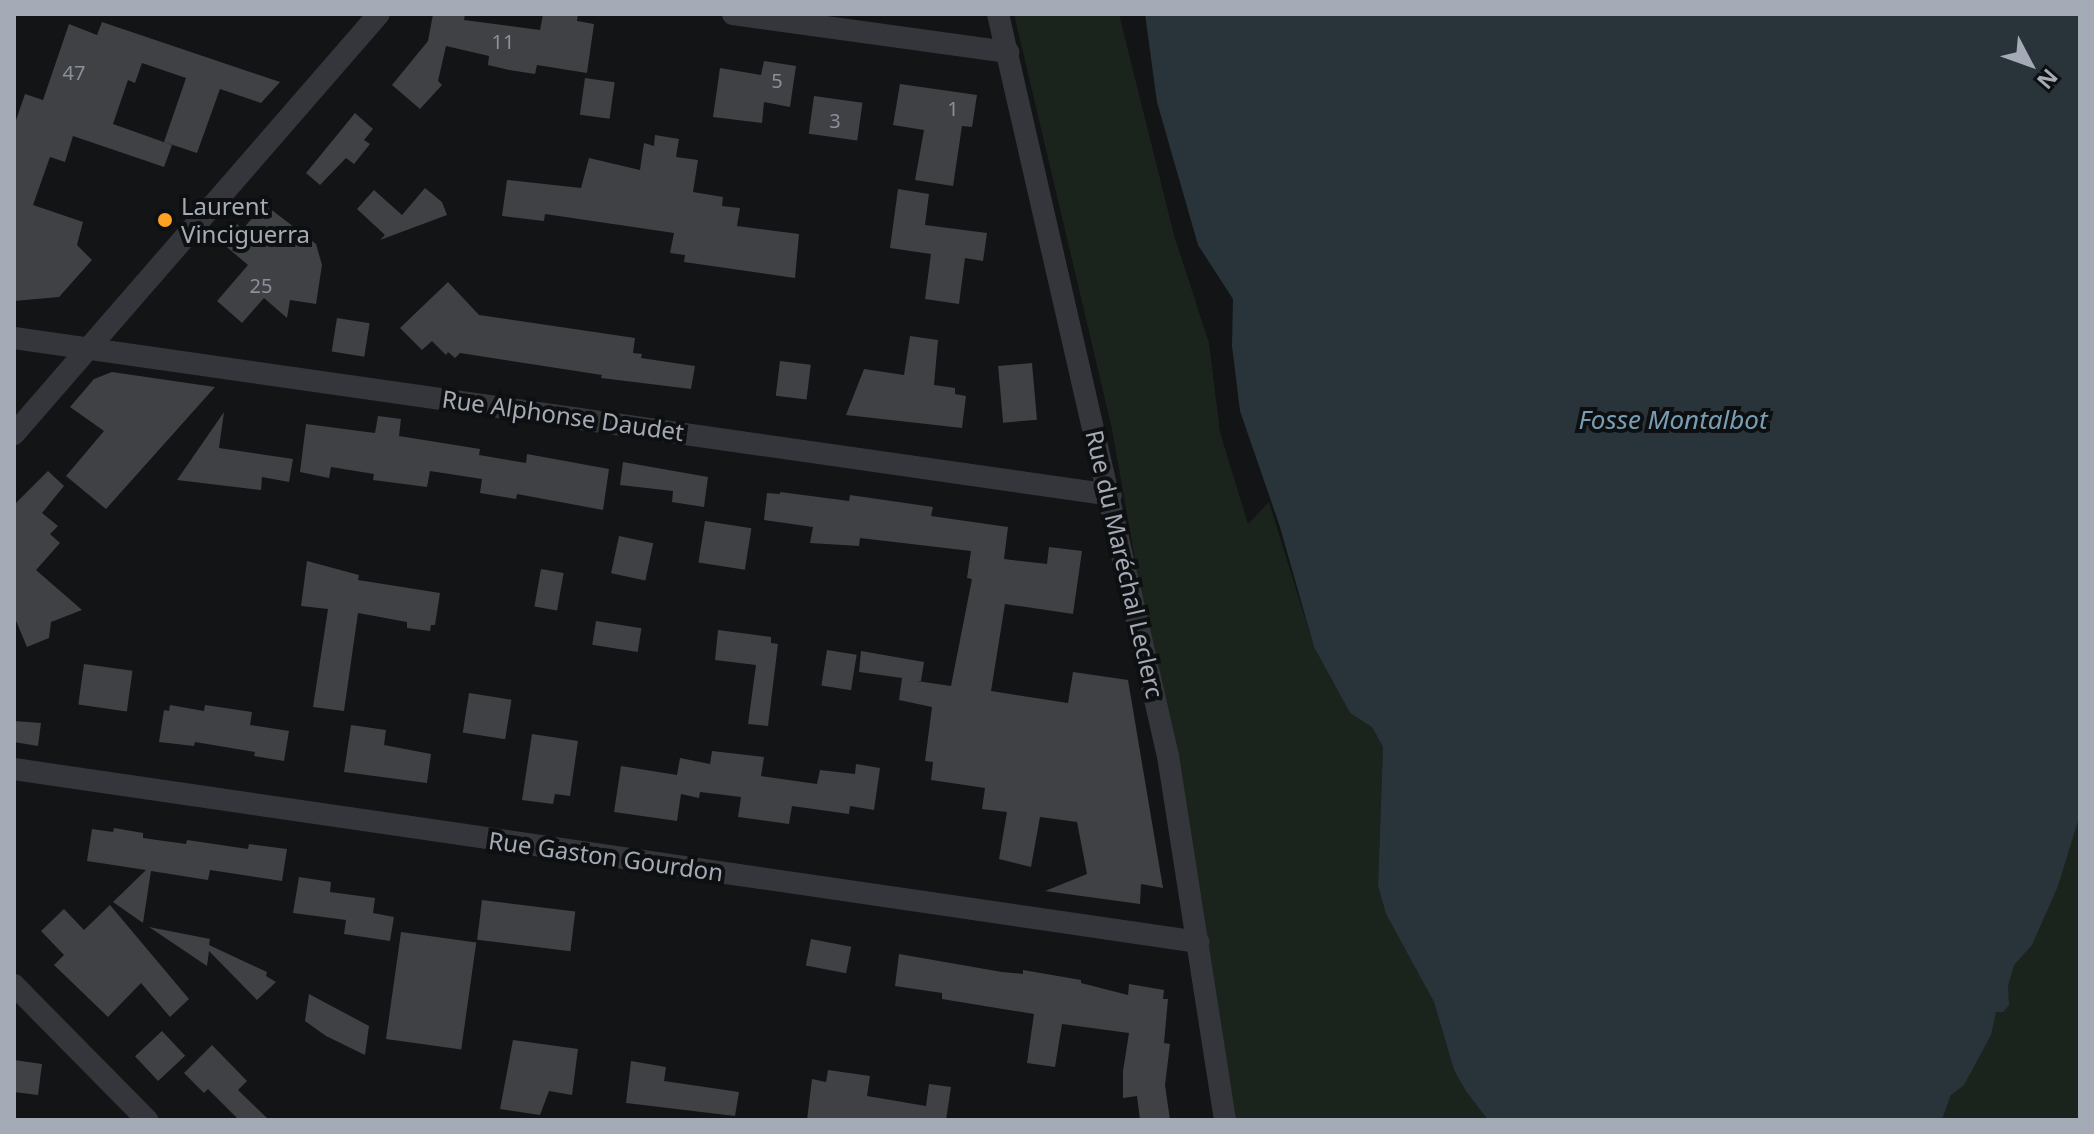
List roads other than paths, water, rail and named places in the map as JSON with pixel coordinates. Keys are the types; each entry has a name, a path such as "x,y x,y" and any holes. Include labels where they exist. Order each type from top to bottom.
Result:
{"street":[{"path":"14,434 379,14"},
{"path":"733,14 1008,52"},
{"name":"Rue du Maréchal Leclerc","path":"998,14 1111,495 1168,756 1225,1120"},
{"name":"Rue Alphonse Daudet","path":"14,338 1111,495"},
{"name":"Rue Gaston Gourdon","path":"14,769 1198,942"},
{"path":"14,985 147,1120"}],"water":[{"name":"Fosse Montalbot","path":"1145,14 2080,14 2080,814 2058,886 2032,945 2014,965 2008,986 2009,1005 2003,1012 1996,1012 1991,1035 1964,1085 1951,1095 1942,1120 1488,1120 1466,1091 1454,1070 1434,1002 1386,914 1378,886 1383,747 1372,727 1350,713 1314,647 1280,527 1240,411 1232,346 1233,299 1198,245 1157,102"}],"place":[{"name":"Laurent Vinciguerra","path":"165,220"}]}
